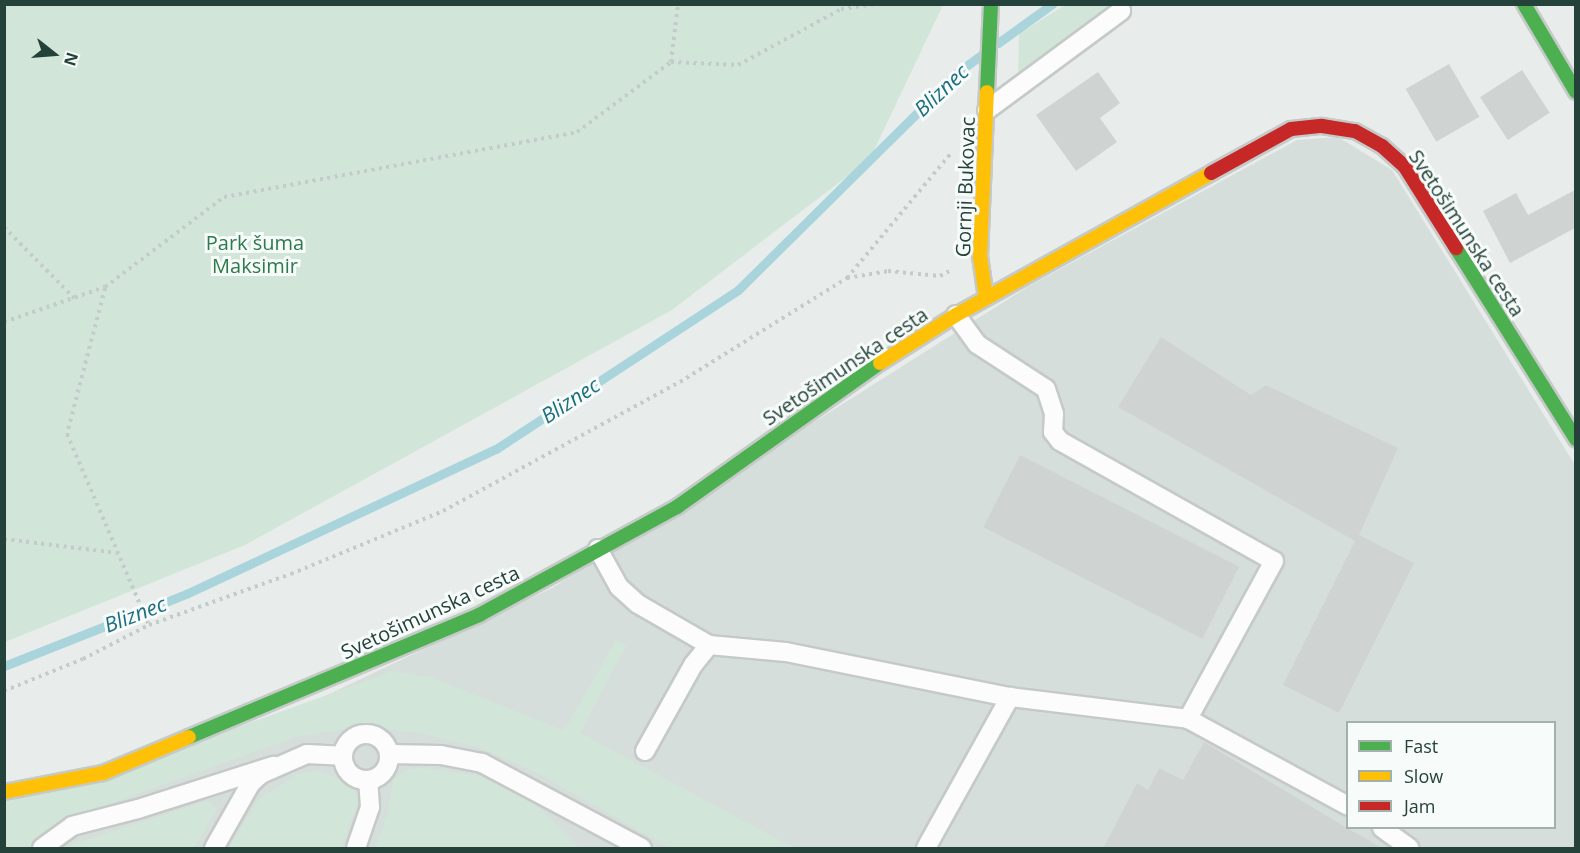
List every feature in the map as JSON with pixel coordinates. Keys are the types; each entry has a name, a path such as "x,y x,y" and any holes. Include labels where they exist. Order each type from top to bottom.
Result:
{"street":[{"path":"1524,4 1575,92"},
{"name":"Gornji Bukovac","path":"986,298 980,256 991,11"},
{"name":"Svetošimunska cesta","path":"4,792 103,773 407,647 478,615 676,507 906,345 956,315 1291,129 1322,126 1355,131 1382,146 1405,167 1575,439"}],"lane":[{"path":"987,110 1121,11"},
{"path":"956,315 977,344 1046,389 1054,414 1053,432 1060,441 1274,561 1188,719"},
{"path":"598,549 619,587 638,604 709,645 786,652 1010,697 1188,719 1346,805"},
{"path":"645,751 693,665 709,645"},
{"path":"926,849 1010,697"},
{"path":"368,734 382,740 389,754 381,774 368,780 353,776 342,756 348,742 368,734"},
{"path":"42,849 72,826 307,754 342,756"},
{"path":"389,754 441,755 482,763 642,849"},
{"path":"214,849 250,783 273,766"},
{"path":"356,849 370,807 368,780"},
{"path":"1383,829 1410,849"}],"path":[{"path":"671,62 678,4"},
{"path":"4,322 105,287 224,196 576,132 671,62 738,65 841,9 876,4"},
{"path":"4,691 83,659 150,625 291,574 443,510 680,382 847,278 956,147"},
{"path":"4,227 74,298"},
{"path":"847,278 888,271 940,276 980,256"},
{"path":"105,287 68,434 150,625"},
{"path":"4,539 118,554"}],"shaded area":[{"path":"1338,137 1392,170 1575,465 1575,848 5,848 552,588 1029,286 1297,140"}],"green space":[{"name":"Park šuma Maksimir","path":"5,4 943,5 870,159 672,310 245,545 5,642"},
{"path":"1065,5 1116,5 1018,76 1019,34"},
{"path":"616,641 626,645 580,733 794,848 670,848 536,772 481,748 417,732 357,727 298,736 64,820 29,848 5,848 5,800 182,747 394,671 432,678 564,731"},
{"path":"423,768 480,776 532,801 579,848 375,848 388,814 393,780 406,770"},
{"path":"317,771 343,780 356,793 358,803 341,848 229,848 259,799 298,774"},
{"path":"203,802 211,802 216,811 194,848 62,848"}],"building":[{"path":"1449,64 1480,117 1436,142 1406,89"},
{"path":"1522,70 1550,113 1508,140 1480,97"},
{"path":"1098,72 1120,103 1100,118 1117,142 1076,171 1036,115"},
{"path":"1575,190 1575,228 1510,263 1483,211 1516,193 1528,215"},
{"path":"1161,337 1251,395 1266,385 1398,448 1359,535 1414,563 1339,713 1283,685 1355,541 1118,407"},
{"path":"1020,455 1239,567 1202,639 983,527"},
{"path":"1204,742 1346,829 1384,849 1103,849 1137,783 1148,790 1159,768 1183,780"}],"waterway":[{"name":"Bliznec","path":"998,43 1052,4"},
{"name":"Bliznec","path":"4,666 186,594 496,449 738,290 958,72 981,55"}],"traffic: fast":[{"path":"987,92 991,4"},
{"path":"1524,4 1576,92"},
{"path":"1456,248 1576,439"},
{"path":"189,737 479,615 677,507 880,363"}],"traffic: slow":[{"path":"986,298 980,256 987,92"},
{"path":"880,363 956,315 1211,173"},
{"path":"4,792 103,773 189,737"}],"traffic: jam":[{"path":"1211,173 1291,129 1322,126 1355,131 1382,146 1405,167 1456,248"}]}
